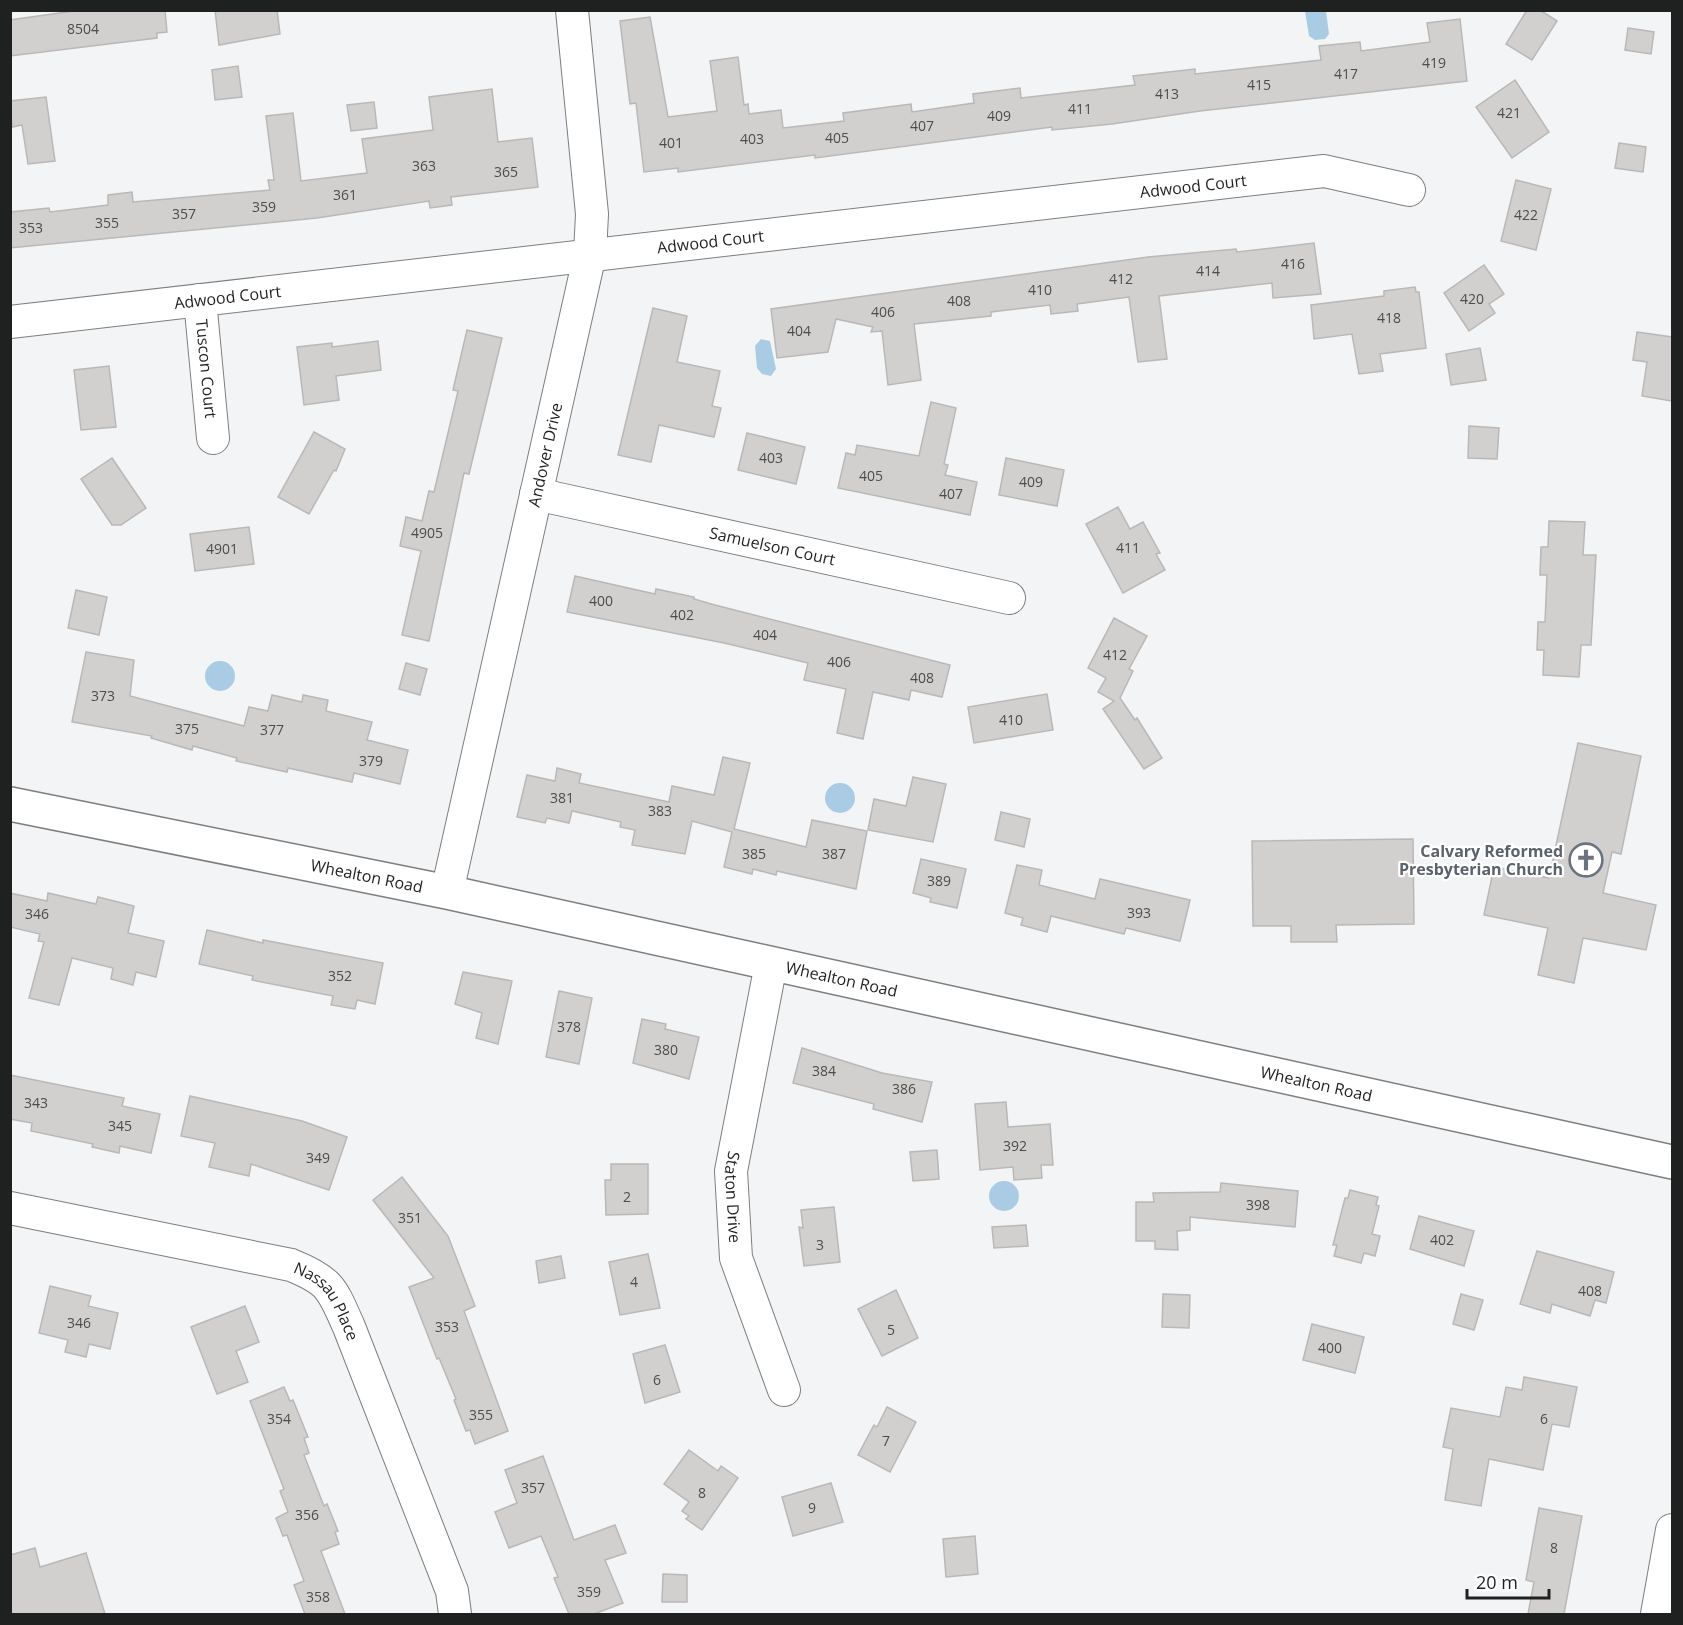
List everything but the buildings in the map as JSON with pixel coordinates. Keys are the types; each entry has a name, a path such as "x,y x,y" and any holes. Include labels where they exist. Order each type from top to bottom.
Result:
{"street":[{"name":"Andover Drive","path":"447,892 590,254 592,214 572,10"},
{"name":"Adwood Court","path":"10,322 1324,171 1409,190"},
{"name":"Tuscon Court","path":"200,300 213,438"},
{"name":"Samuelson Court","path":"536,494 1009,597"},
{"name":"Whealton Road","path":"10,804 447,892 1672,1162"},
{"name":"Staton Drive","path":"771,964 731,1171 736,1258 784,1390"},
{"name":"Nassau Place","path":"10,1208 291,1265 320,1277 336,1298 349,1328 452,1591 455,1614"},
{"path":"1657,1614 1672,1530"}],"water":[{"path":"1305,11 1326,11 1329,34 1325,39 1315,40 1309,36"},
{"path":"761,339 770,341 776,369 771,376 762,374 757,368 755,346"},
{"path":"220,661 231,665 235,676 231,687 220,691 209,687 205,676 209,665"},
{"path":"840,783 851,787 855,798 851,809 840,813 829,809 825,798 829,787"},
{"path":"1004,1181 1010,1182 1018,1190 1018,1202 1010,1210 1004,1211 998,1210 990,1202 989,1196 990,1190 998,1182"}],"place":[{"name":"Calvary Reformed Presbyterian Church","path":"1586,860"}]}
